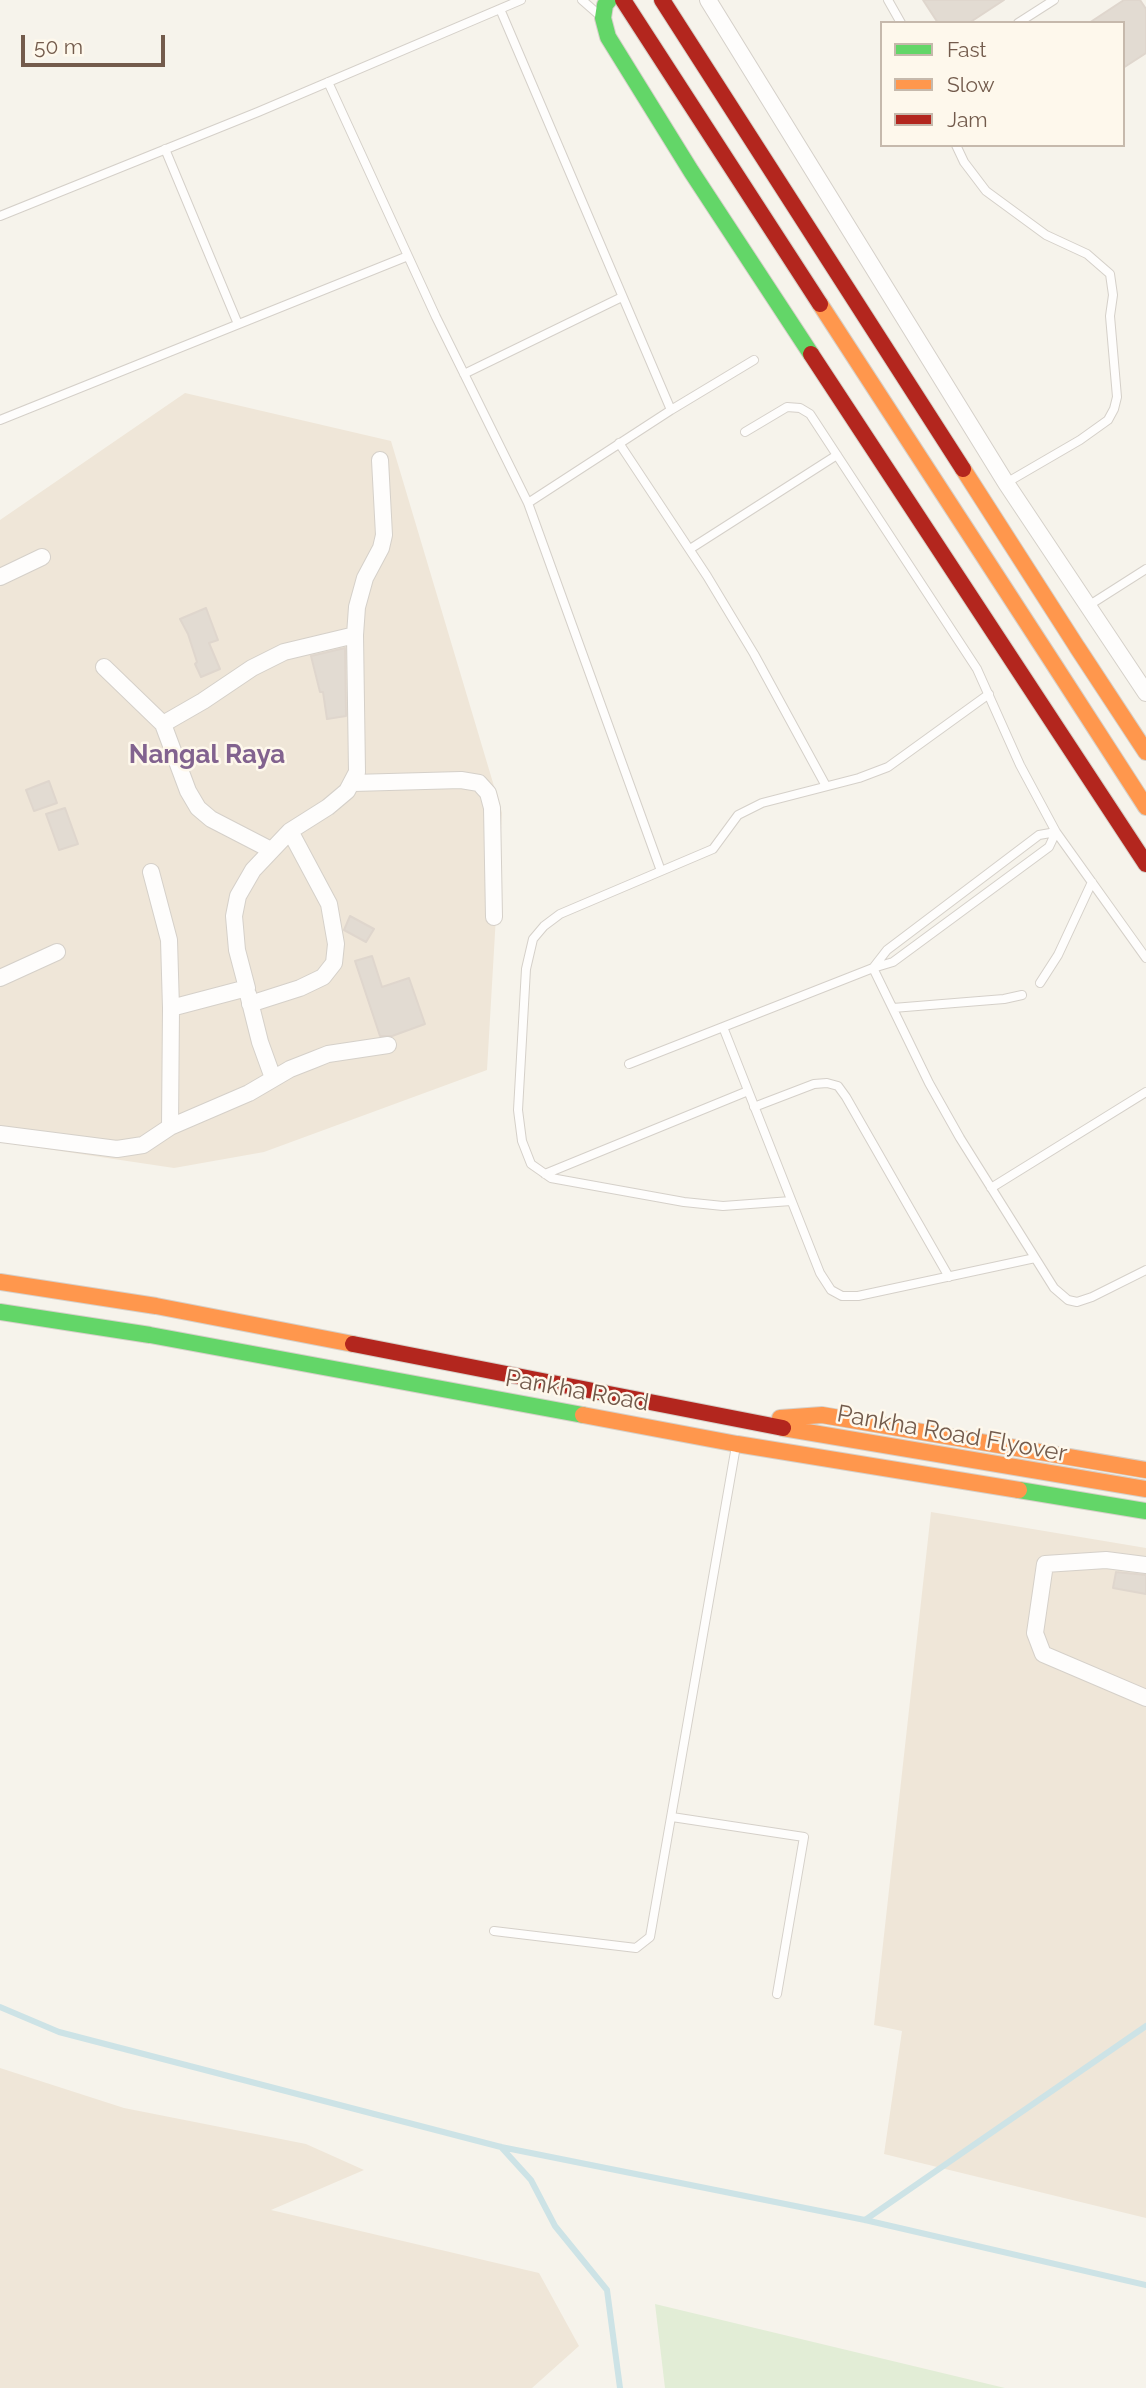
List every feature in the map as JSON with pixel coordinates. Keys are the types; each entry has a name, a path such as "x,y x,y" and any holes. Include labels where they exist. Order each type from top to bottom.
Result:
{"main road":[{"path":"610,0 605,5 603,18 608,37 691,171 1146,864"},
{"path":"623,0 1146,807"},
{"path":"662,0 1146,752"},
{"name":"Pankha Road","path":"0,1282 169,1309 752,1420"},
{"name":"Pankha Road","path":"0,1312 177,1340 737,1444 1146,1511"},
{"path":"752,1420 822,1415 1146,1470"},
{"name":"Pankha Road Flyover","path":"752,1420 826,1436 1146,1489"}],"street":[{"path":"708,0 1006,483 1146,693"},
{"path":"273,1079 248,996 237,950 234,916 239,896 253,870 271,850 290,831 328,807 354,783 357,772 357,607 365,578 381,548 384,535 380,460"},
{"path":"0,578 42,557"},
{"path":"163,724 252,668 284,652 355,635"},
{"path":"104,667 163,724 188,791 198,808 211,818 271,850"},
{"path":"354,783 461,780 478,783 488,793 492,808 494,916"},
{"path":"171,1008 300,988 323,977 334,963 336,944 329,904 290,831"},
{"path":"150,873 169,940 170,1126"},
{"path":"0,978 57,952"},
{"path":"0,1134 117,1149 143,1146 170,1126 249,1093 290,1069 328,1055 388,1045"},
{"path":"1146,1565 1106,1560 1045,1564 1035,1633 1043,1654 1146,1698"}],"lane":[{"path":"0,216 521,0"},
{"path":"582,0 603,18"},
{"path":"888,0 900,21"},
{"path":"1021,21 1055,0"},
{"path":"500,9 671,410"},
{"path":"328,82 464,374 528,503 661,871"},
{"path":"957,147 964,162 994,198 1046,234 1087,254 1110,274 1113,295 1110,316 1117,397 1114,409 1108,420 1080,440 1006,483"},
{"path":"165,149 239,324"},
{"path":"0,420 408,256"},
{"path":"464,374 622,297"},
{"path":"528,503 671,410 754,360"},
{"path":"745,432 787,407 800,408 810,414 977,669 1020,765 1056,832 1146,958"},
{"path":"620,443 754,654 826,786"},
{"path":"690,550 837,455"},
{"path":"1088,606 1146,569"},
{"path":"791,1201 723,1206 684,1202 551,1178 531,1164 522,1141 518,1110 527,970 533,939 544,926 561,915 713,849 738,815 762,803 859,778 888,767 989,694"},
{"path":"873,968 887,950 1039,835 1056,832"},
{"path":"629,1063 893,962 1049,847 1056,832"},
{"path":"1040,983 1058,956 1092,883"},
{"path":"873,968 929,1083 1054,1288 1068,1300 1077,1302 1146,1270"},
{"path":"893,1008 1004,999 1022,995"},
{"path":"723,1027 820,1273 831,1290 842,1296 858,1296 1035,1258"},
{"path":"754,1107 814,1084 838,1086 949,1276"},
{"path":"545,1174 748,1091"},
{"path":"991,1188 1146,1092"},
{"path":"494,1931 636,1948 650,1937 737,1444"},
{"path":"672,1817 804,1837 777,1994"}],"shaded area":[{"path":"185,393 391,441 502,813 487,1070 264,1152 174,1168 0,1142 0,520"},
{"path":"931,1512 1146,1548 1146,2218 884,2154 902,2031 874,2025"},
{"path":"0,2068 124,2108 306,2144 364,2170 271,2210 539,2273 579,2346 532,2388 0,2388"}],"green space":[{"path":"655,2304 1005,2388 665,2388"}],"building":[{"path":"923,0 1004,0 972,21 937,21"},
{"path":"1124,0 1140,0 1146,9 1146,53 1125,67 1125,21 1092,21"},
{"path":"206,608 218,640 209,643 220,669 201,677 188,634 180,619"},
{"path":"345,648 346,716 327,719 323,692 320,692 311,656"},
{"path":"49,781 57,803 34,811 26,790"},
{"path":"65,808 78,844 59,850 46,814"},
{"path":"350,916 374,929 366,942 344,930"},
{"path":"372,956 382,987 409,978 425,1024 392,1036 380,1036 355,961"},
{"path":"1116,1572 1146,1575 1146,1594 1113,1588"}],"waterway":[{"path":"0,2007 59,2032 501,2147 865,2220 1146,2285"},
{"path":"865,2220 1146,2026"},
{"path":"501,2147 531,2180 555,2226 607,2290 620,2388"}],"traffic: fast":[{"path":"609,0 605,5 603,18 608,37 691,171 811,354"},
{"path":"0,1312 150,1335 583,1415"},
{"path":"1019,1490 1146,1511"}],"traffic: slow":[{"path":"820,304 1055,666"},
{"path":"963,469 1077,647"},
{"path":"1077,647 1146,752"},
{"path":"1055,666 1146,807"},
{"path":"0,1282 156,1306 353,1344"},
{"path":"583,1415 737,1444 1019,1490"},
{"path":"780,1418 822,1415 1146,1470"},
{"path":"783,1428 1146,1489"}],"traffic: jam":[{"path":"623,0 820,304"},
{"path":"662,0 963,469"},
{"path":"811,354 1146,864"},
{"path":"353,1344 783,1428"}],"district":[{"name":"Nangal Raya","path":"207,755"}]}
